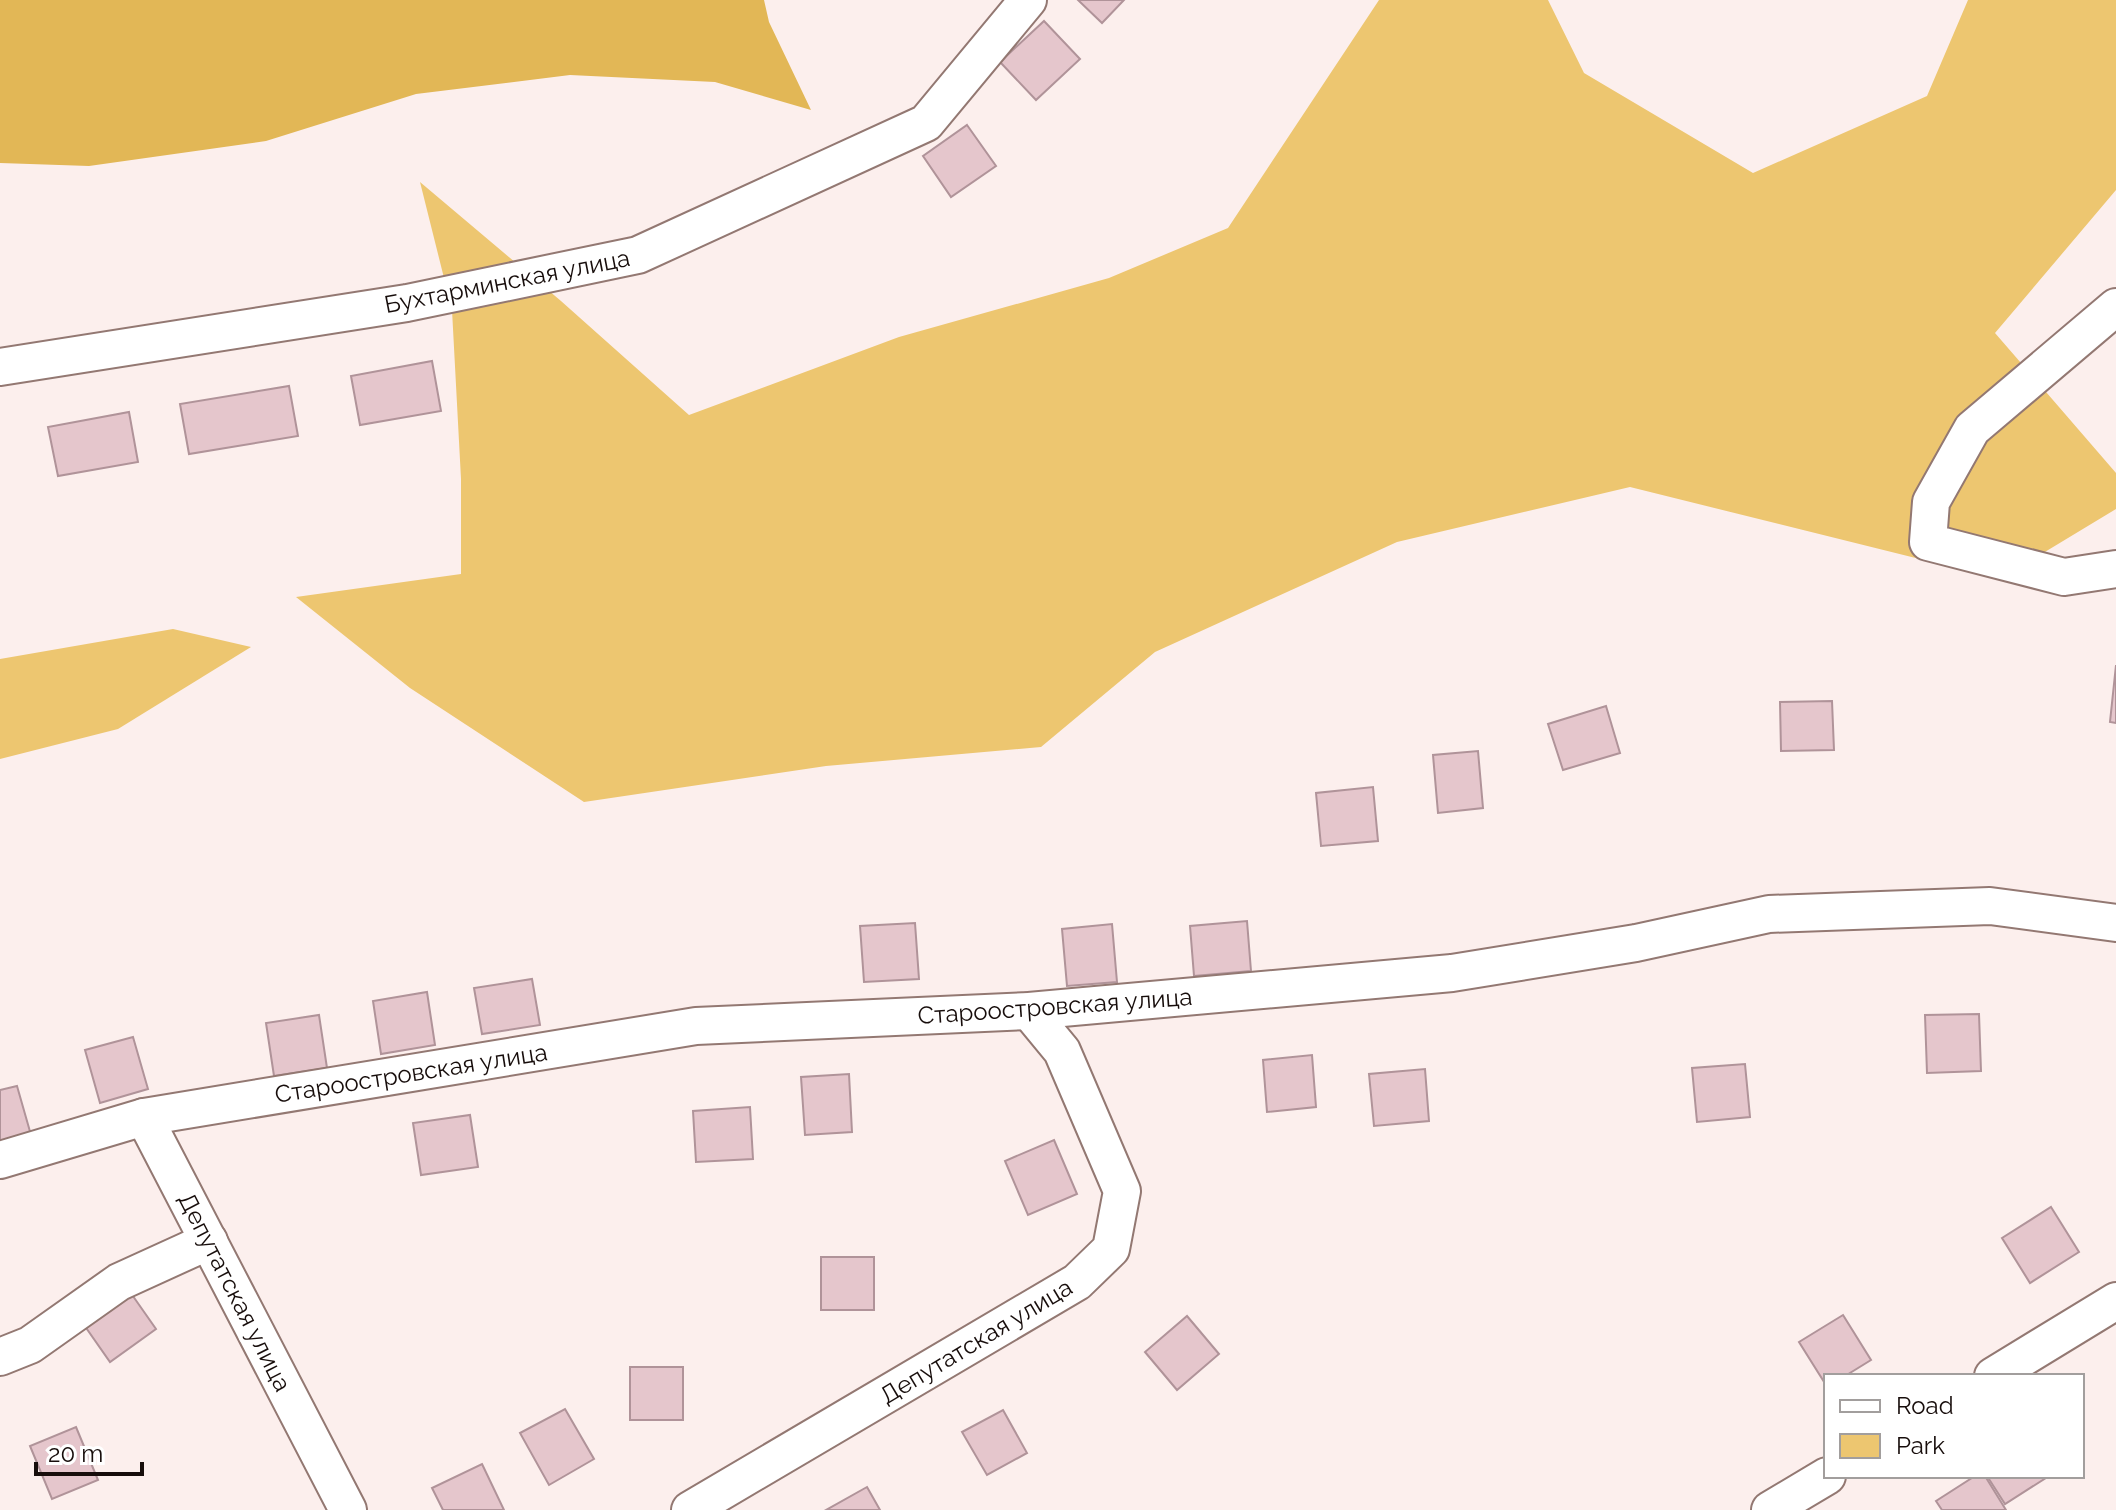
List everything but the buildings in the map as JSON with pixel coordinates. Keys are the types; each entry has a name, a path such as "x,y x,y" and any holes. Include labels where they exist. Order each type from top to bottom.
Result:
{"street":[{"name":"Бухтарминская улица","path":"0,367 407,303 638,255 926,123 1028,0"},
{"path":"2116,307 1972,429 1931,502 1928,542 2064,577 2116,569"},
{"name":"Староостровская улица","path":"0,1160 144,1117 696,1026 1029,1011 1452,973 1636,943 1769,914 1990,906 2116,923"},
{"name":"Депутатская улица","path":"690,1510 1077,1282 1111,1249 1122,1191 1062,1051 1029,1011"},
{"name":"Депутатская улица","path":"144,1117 348,1510"},
{"path":"0,1357 30,1345 119,1282 209,1241"},
{"path":"1996,1374 2116,1301"},
{"path":"1770,1510 1824,1478"}],"green space":[{"path":"1379,0 1548,0 1584,73 1753,173 1927,96 1968,0 2116,0 2116,190 1995,333 2116,473 2116,509 2000,579 1630,487 1397,542 1155,652 1041,747 826,766 584,802 410,688 296,597 461,574 461,479 452,310 420,182 689,415 899,337 1109,278 1228,228"},
{"path":"173,629 251,647 118,729 0,759 0,659"}],"shaded area":[{"path":"0,0 764,0 769,22 811,110 715,82 570,75 416,94 266,141 89,166 0,163"}]}
